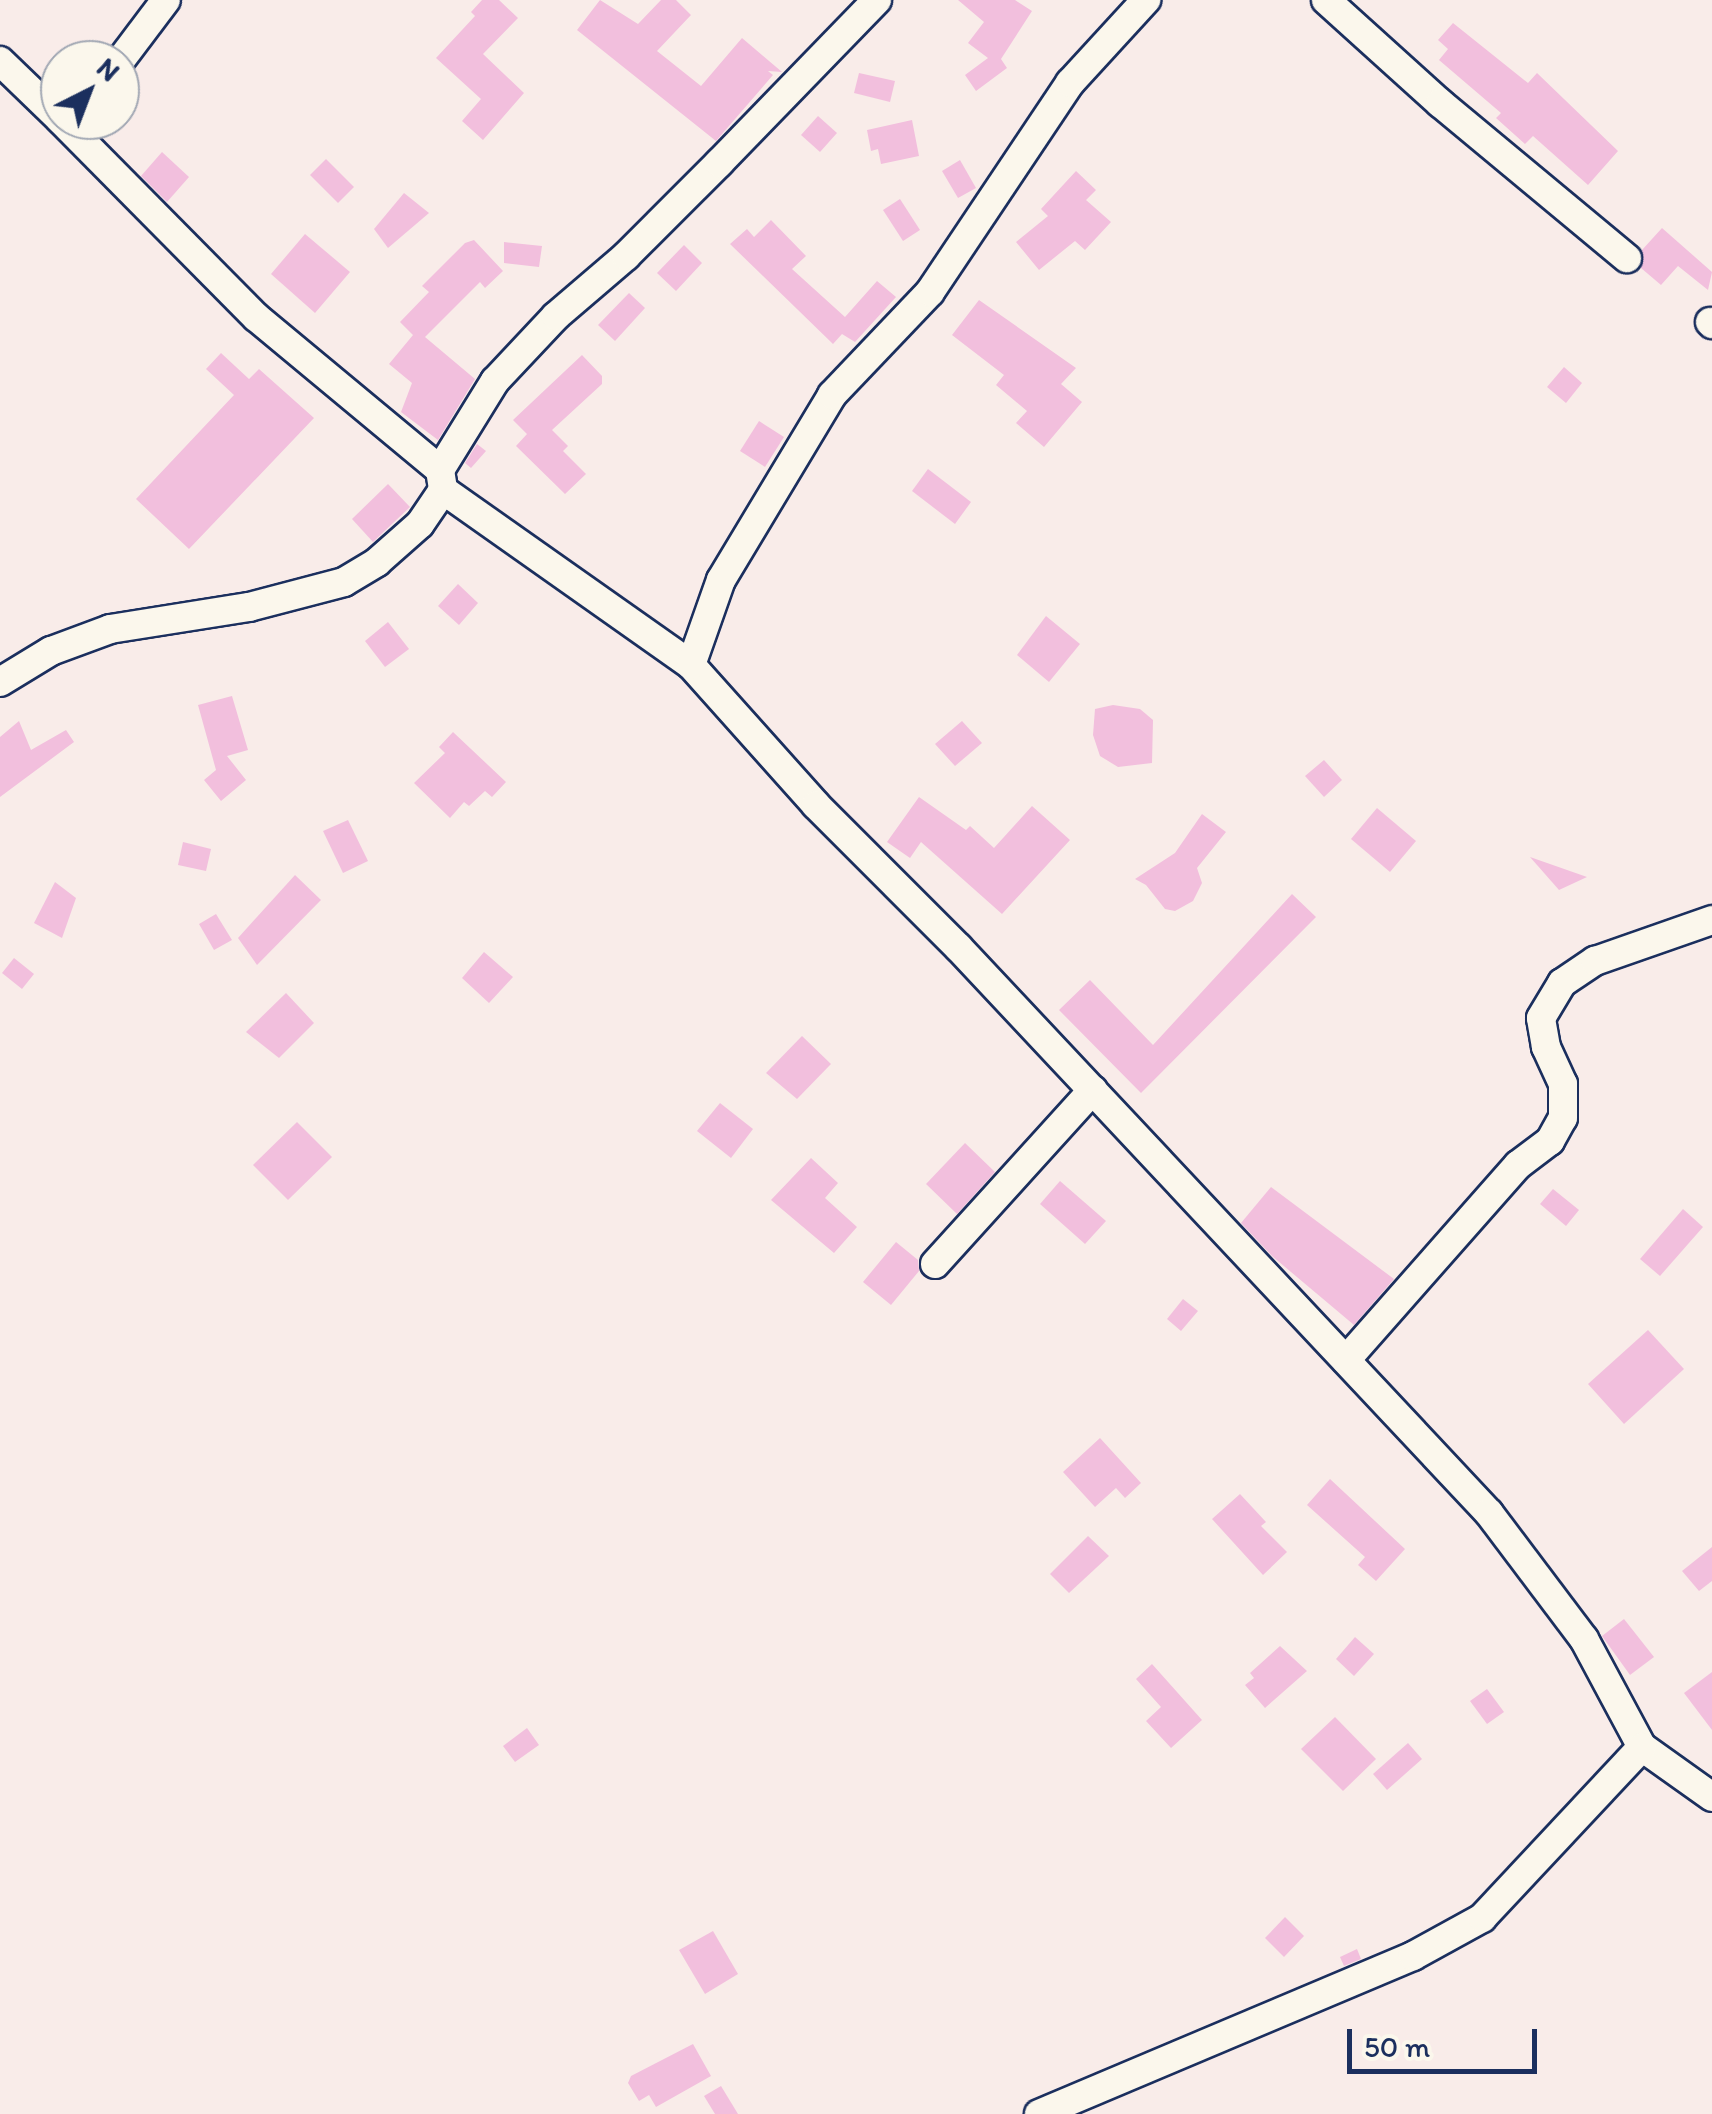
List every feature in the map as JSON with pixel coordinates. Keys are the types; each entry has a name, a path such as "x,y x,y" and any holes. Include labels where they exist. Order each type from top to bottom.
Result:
{"street":[{"path":"136,40 166,0"},
{"path":"0,682 51,650 110,629 249,607 344,582 377,562 420,524 495,381 556,316 719,164 877,0"},
{"path":"691,665 721,580 832,395 930,292 1070,83 1146,0"},
{"path":"1326,0 1440,103 1627,258"},
{"path":"0,62 40,98"},
{"path":"84,140 256,316 441,480 691,665 816,804 958,947 1489,1513 1584,1640 1642,1747 1712,1797"},
{"path":"1346,1360 1518,1165 1550,1141 1563,1118 1562,1084 1546,1048 1540,1018 1562,983 1595,962 1712,920"},
{"path":"935,1264 1093,1090"},
{"path":"1039,2114 1412,1956 1482,1918 1642,1747"}],"building":[{"path":"482,0 499,0 518,18 483,54 524,93 483,140 462,121 481,99 436,58 475,16 471,12"},
{"path":"600,0 638,24 661,0 676,0 691,15 657,51 701,86 742,38 782,72 768,71 773,75 716,141 577,30"},
{"path":"958,0 1015,0 1032,11 1001,59 1007,68 976,91 965,75 988,58 968,43 984,22"},
{"path":"1453,23 1528,83 1537,73 1618,151 1588,185 1533,136 1525,144 1496,118 1501,113 1439,60 1448,49 1438,40"},
{"path":"859,73 895,81 890,102 854,93"},
{"path":"818,116 837,133 820,152 801,135"},
{"path":"912,120 919,156 881,164 878,149 871,151 867,130"},
{"path":"162,152 189,177 167,202 141,176"},
{"path":"326,159 354,187 338,203 310,175"},
{"path":"960,160 976,188 958,198 942,171"},
{"path":"1076,171 1096,190 1086,200 1111,222 1085,250 1075,241 1039,270 1016,242 1048,216 1041,209"},
{"path":"404,193 429,213 388,248 374,229"},
{"path":"900,199 920,230 903,241 883,210"},
{"path":"771,220 806,256 792,269 845,317 877,281 896,297 855,342 842,334 833,344 730,244 747,229 754,237"},
{"path":"1662,228 1712,272 1708,290 1678,266 1661,285 1641,268 1642,250"},
{"path":"305,234 350,272 315,313 271,274"},
{"path":"474,240 503,271 485,288 480,282 425,337 475,379 438,440 401,412 412,383 389,364 413,335 400,322 429,292 422,286 465,243"},
{"path":"504,242 542,246 539,267 504,263"},
{"path":"684,245 702,263 676,291 657,273"},
{"path":"629,293 645,308 615,341 598,325"},
{"path":"979,300 1076,368 1061,384 1082,402 1044,447 1016,423 1027,411 996,385 1004,375 952,335"},
{"path":"221,353 249,379 259,369 314,418 189,549 136,499 234,395 206,369"},
{"path":"582,355 602,376 602,384 552,430 568,446 563,451 586,474 565,494 516,446 527,434 513,420"},
{"path":"1564,367 1582,383 1566,403 1547,387"},
{"path":"759,421 784,437 765,467 740,451"},
{"path":"477,444 486,451 471,468 465,463"},
{"path":"928,469 971,502 955,524 912,491"},
{"path":"388,484 410,507 373,542 352,519"},
{"path":"458,584 478,603 459,625 438,606"},
{"path":"1046,616 1080,644 1049,682 1017,655"},
{"path":"388,622 409,649 385,667 365,641"},
{"path":"232,696 248,750 227,756 246,780 221,801 204,780 216,770 198,705"},
{"path":"1113,705 1140,709 1153,720 1152,763 1118,767 1100,756 1093,735 1095,709"},
{"path":"19,721 31,750 66,730 74,742 0,797 0,737"},
{"path":"962,721 982,743 955,766 935,744"},
{"path":"453,732 506,782 492,797 485,791 469,806 464,802 450,818 414,783 445,753 439,747"},
{"path":"1324,760 1342,780 1324,797 1305,776"},
{"path":"919,797 966,830 970,826 994,848 1032,806 1070,840 1002,914 921,842 910,858 887,842"},
{"path":"1377,808 1416,841 1390,872 1351,839"},
{"path":"1202,814 1226,832 1197,868 1202,883 1193,901 1175,911 1165,909 1146,885 1135,879 1175,853"},
{"path":"348,820 368,861 343,873 323,831"},
{"path":"183,842 211,849 206,871 178,865"},
{"path":"1530,857 1587,877 1559,890"},
{"path":"295,875 321,900 257,965 238,938"},
{"path":"55,882 76,898 62,938 34,923"},
{"path":"1292,894 1316,917 1141,1093 1059,1010 1090,980 1153,1045"},
{"path":"216,914 232,940 214,950 199,924"},
{"path":"484,952 513,977 489,1003 462,978"},
{"path":"14,958 34,974 22,989 2,973"},
{"path":"286,993 314,1023 279,1058 246,1032"},
{"path":"802,1036 831,1064 797,1099 766,1073"},
{"path":"720,1103 753,1129 731,1158 697,1131"},
{"path":"297,1122 332,1157 288,1200 253,1165"},
{"path":"965,1143 995,1172 957,1214 926,1184"},
{"path":"811,1158 838,1183 825,1198 857,1227 834,1253 771,1200"},
{"path":"1060,1181 1106,1221 1085,1244 1040,1204"},
{"path":"1271,1187 1394,1279 1354,1325 1272,1256 1241,1223"},
{"path":"1553,1189 1579,1210 1566,1226 1540,1204"},
{"path":"1683,1209 1703,1227 1660,1276 1640,1259"},
{"path":"896,1242 918,1260 919,1271 891,1305 863,1282"},
{"path":"1183,1299 1198,1311 1181,1331 1167,1319"},
{"path":"1648,1330 1684,1369 1624,1424 1588,1384"},
{"path":"1100,1438 1141,1483 1125,1498 1116,1488 1095,1507 1063,1472"},
{"path":"1330,1479 1405,1549 1376,1581 1358,1565 1365,1557 1307,1505"},
{"path":"1240,1494 1266,1522 1261,1526 1287,1552 1263,1575 1212,1519"},
{"path":"1088,1536 1109,1556 1069,1593 1050,1574"},
{"path":"1712,1547 1712,1581 1699,1591 1682,1571"},
{"path":"1624,1619 1654,1657 1630,1675 1602,1636"},
{"path":"1355,1637 1374,1654 1354,1676 1336,1659"},
{"path":"1280,1646 1307,1671 1265,1708 1245,1685 1254,1678 1250,1673"},
{"path":"1152,1664 1202,1720 1171,1748 1146,1721 1161,1707 1136,1679"},
{"path":"1712,1672 1712,1730 1684,1693"},
{"path":"1487,1689 1504,1712 1487,1724 1470,1701"},
{"path":"1335,1717 1376,1759 1343,1791 1301,1749"},
{"path":"527,1728 539,1745 515,1762 503,1746"},
{"path":"1408,1743 1422,1759 1387,1790 1373,1774"},
{"path":"1285,1917 1304,1936 1284,1957 1265,1938"},
{"path":"713,1931 738,1974 705,1994 679,1950"},
{"path":"1357,1949 1361,1959 1344,1966 1340,1957"},
{"path":"693,2044 711,2076 656,2107 649,2095 639,2101 628,2083 631,2076"},
{"path":"721,2086 738,2114 715,2114 704,2096"}]}
